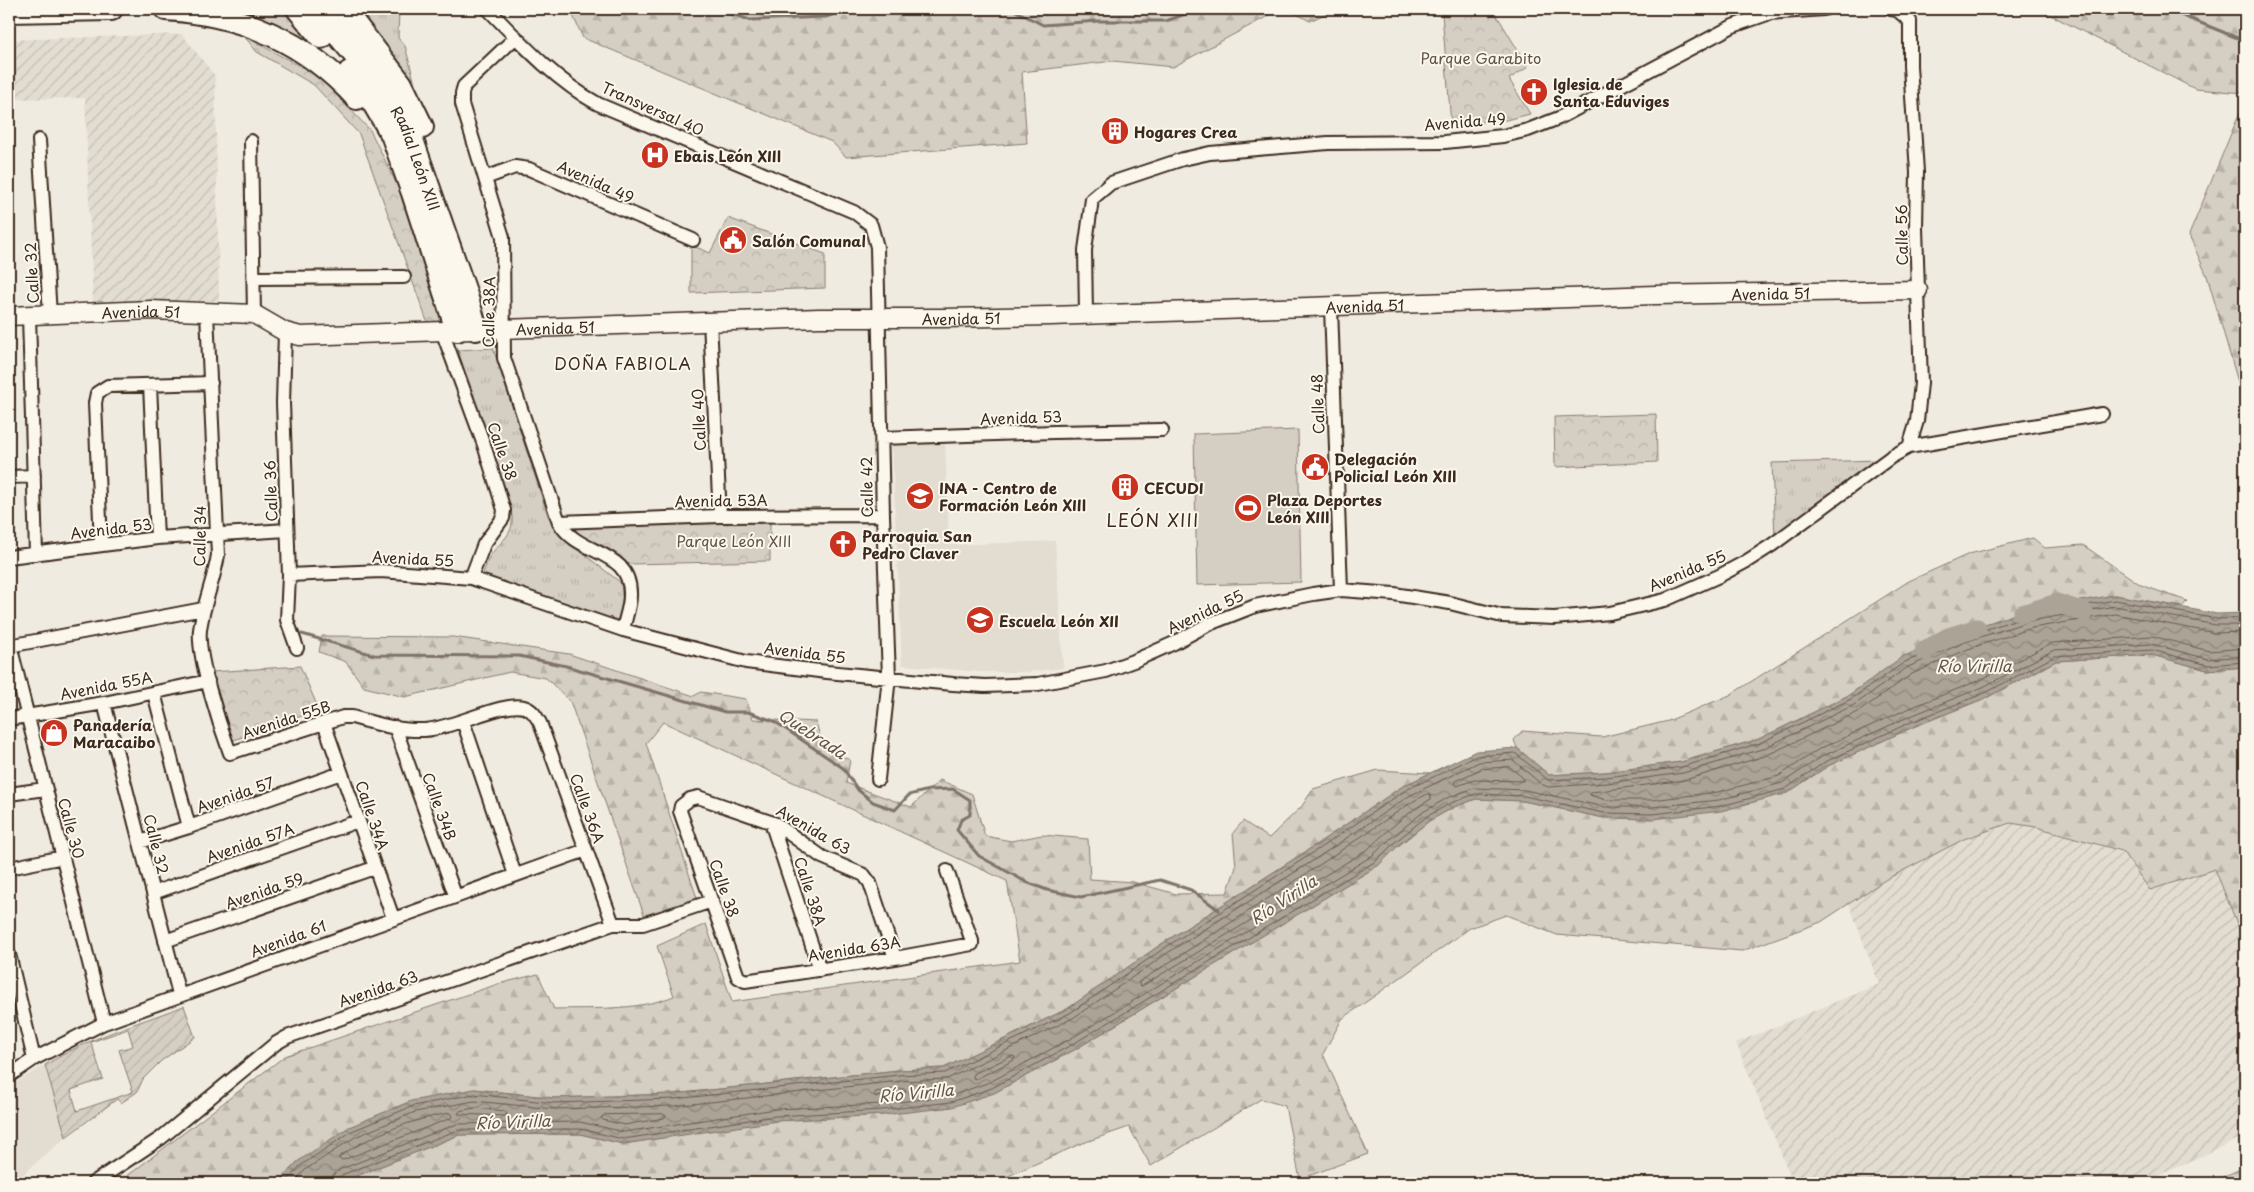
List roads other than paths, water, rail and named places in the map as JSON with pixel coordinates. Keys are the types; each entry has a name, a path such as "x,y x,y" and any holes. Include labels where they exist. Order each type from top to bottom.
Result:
{"highway":[{"path":"9,11 111,9"},
{"path":"166,9 227,17 271,34 298,48 337,79 366,108 376,121 414,193"},
{"name":"Radial León XIII","path":"298,9 373,102 392,134 414,193 458,330"},
{"name":"Radial León XIII","path":"317,9 388,95 406,123 465,292 458,330"},
{"path":"343,9 409,96 429,146 465,292"}],"street":[{"path":"488,9 516,38"},
{"name":"Avenida 49","path":"1086,314 1085,250 1092,199 1111,182 1183,159 1210,153 1328,143 1445,142 1503,136 1528,130 1559,118 1732,26 1770,13 1824,9"},
{"name":"Calle 56","path":"1891,9 1897,10 1910,21 1910,66 1917,172 1916,228 1921,383 1917,421 1909,447"},
{"name":"Calle 38A","path":"516,38 464,86 462,93 462,104 504,236 505,293 502,328 504,358 559,522 565,533 621,566 629,580 630,597 623,630"},
{"name":"Transversal 40","path":"516,38 574,90 598,104 854,212 871,225"},
{"name":"Calle 32","path":"39,140 50,315"},
{"path":"252,141 254,314"},
{"name":"Avenida 49","path":"485,178 516,167 529,169 693,240"},
{"name":"Calle 42","path":"871,225 878,247 883,515 890,677 878,779"},
{"path":"254,278 404,277"},
{"name":"Avenida 51","path":"9,316 151,310 254,314 285,332 300,336 880,317 944,318 1331,307 1655,295 1918,290"},
{"name":"Calle 48","path":"1331,307 1341,590"},
{"name":"Calle 34","path":"207,313 217,534 216,569 203,609 200,640 208,681 231,753"},
{"name":"Calle 32","path":"29,316 36,554"},
{"name":"Calle 40","path":"710,322 720,516"},
{"name":"Calle 38","path":"458,330 484,446 504,510 503,518 484,544 471,578"},
{"name":"Calle 36","path":"285,332 283,403 289,575 287,620 297,648"},
{"path":"101,544 95,403 99,391 108,386 211,383"},
{"path":"150,385 157,538"},
{"name":"Avenida 55","path":"289,575 381,571 471,578 623,630 746,662 827,672 985,686 1038,684 1106,671 1136,660 1174,643 1209,624 1255,606 1341,590 1394,594 1450,603 1502,616 1554,618 1610,612 1665,600 1719,576 1772,546 1890,457 1909,447 2102,414"},
{"name":"Avenida 53","path":"882,438 1162,430"},
{"path":"9,477 34,476"},
{"name":"Avenida 53A","path":"559,522 720,516 883,515"},
{"name":"Avenida 53","path":"9,557 157,538 288,530"},
{"path":"9,644 203,609"},
{"name":"Calle 30","path":"9,644 104,1023"},
{"name":"Avenida 55A","path":"9,719 104,703 208,681"},
{"path":"154,693 189,827"},
{"name":"Calle 32","path":"104,703 164,942 180,994"},
{"name":"Avenida 55B","path":"231,753 324,723 350,717 412,730 434,729 463,722 506,707 517,706 527,708"},
{"name":"Calle 36A","path":"527,708 540,723 613,924"},
{"path":"463,722 515,875"},
{"name":"Calle 34A","path":"324,723 393,918"},
{"name":"Calle 34B","path":"395,727 455,895"},
{"name":"Avenida 57","path":"140,842 189,827 341,773"},
{"path":"9,794 45,789"},
{"name":"Avenida 63","path":"681,806 690,799 698,798 771,822 822,857 864,875 870,883 895,958"},
{"name":"Calle 38","path":"681,806 680,811 738,977 742,980"},
{"name":"Avenida 57A","path":"153,893 358,821"},
{"name":"Calle 38A","path":"771,822 820,970"},
{"name":"Avenida 61","path":"9,1076 34,1059 104,1023 455,895 586,850"},
{"path":"9,868 63,857"},
{"name":"Avenida 59","path":"164,942 374,868"},
{"name":"Avenida 63A","path":"742,980 820,970 971,944 972,941 947,871"},
{"name":"Avenida 63","path":"93,1183 161,1138 275,1044 286,1038 613,924 643,924 712,901"},
{"path":"9,954 34,1059"}],"water":[{"name":"Río Virilla","path":"2115,595 2217,614 2245,613 2245,667 2207,670 2152,655 2056,661 1988,697 1913,727 1828,766 1787,793 1721,811 1653,819 1604,818 1523,801 1476,799 1454,807 1429,821 1398,846 1379,865 1076,1049 994,1093 952,1107 883,1115 777,1121 623,1144 580,1134 459,1135 339,1183 278,1183 297,1162 349,1127 411,1101 474,1089 554,1098 673,1094 899,1070 944,1068 1067,1009 1163,943 1305,852 1403,786 1476,751 1517,748 1549,775 1606,772 1681,762 1759,739 1849,695 1902,657 1961,632 2027,610"}],"waterway":[{"path":"715,9 750,20 826,17 848,9"},
{"path":"1012,9 1043,25 1098,21 1166,21 1199,9"},
{"path":"2166,9 2245,41"},
{"name":"Río Virilla","path":"2022,614 2057,603 2084,612"},
{"name":"Río Virilla","path":"1924,651 1948,637 1977,628"},
{"name":"Quebrada","path":"302,634 374,655 519,656 566,666 725,712 748,712 774,721 843,768 858,790 873,802 895,810 909,795 929,790 953,789 970,800 970,815 961,820 957,830 979,856 1026,882 1047,890 1081,897 1160,880 1191,890 1219,910"}],"place":[{"name":"Iglesia de Santa Eduviges","path":"1534,92"},
{"name":"Hogares Crea","path":"1115,131"},
{"name":"Ebais León XIII","path":"655,155"},
{"name":"Salón Comunal","path":"733,240"},
{"name":"Delegación Policial León XIII","path":"1315,467"},
{"name":"CECUDI","path":"1125,487"},
{"name":"INA - Centro de Formación León XIII","path":"920,496"},
{"name":"Plaza Deportes León XIII","path":"1248,508"},
{"name":"Parroquia San Pedro Claver","path":"843,544"},
{"name":"Escuela León XII","path":"980,620"},
{"name":"Panadería Maracaibo","path":"54,733"}],"district":[{"name":"DOÑA FABIOLA","path":"623,363"},
{"name":"LEÓN XIII","path":"1153,519"}],"park label":[{"name":"Parque Garabito","path":"1481,57"},
{"name":"Parque León XIII","path":"734,540"}]}
